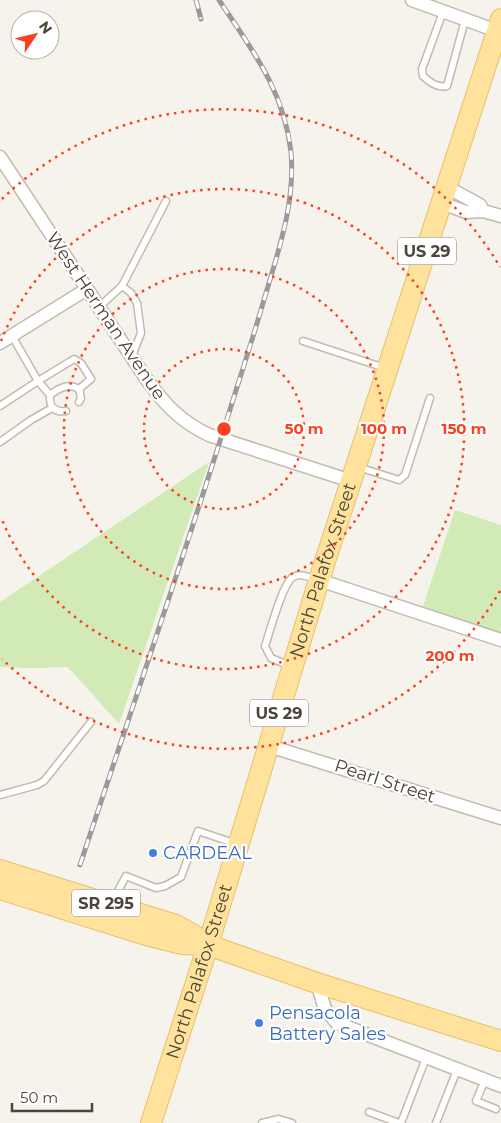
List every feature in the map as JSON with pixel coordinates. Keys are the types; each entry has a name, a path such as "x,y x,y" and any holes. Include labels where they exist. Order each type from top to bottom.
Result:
{"main road":[{"name":"North Palafox Street","path":"151,1123 208,945 320,580 499,25"},
{"name":"SR 295","path":"0,870 176,926 208,945 317,983 501,1041"},
{"name":"SR 295","path":"0,890 146,935 182,944 208,945"}],"street":[{"path":"412,0 465,20 499,25"},
{"name":"West Herman Avenue","path":"0,157 132,357 167,407 177,416 196,429 233,444 354,474"},
{"path":"444,195 466,212 483,210 501,216"},
{"path":"0,344 87,289"},
{"path":"320,580 501,640"},
{"name":"Pearl Street","path":"268,746 296,753 501,818"},
{"path":"317,983 325,1009 337,1022 501,1086"}],"lane":[{"path":"444,12 422,69 423,76 428,81 442,87 446,86 465,20"},
{"path":"99,308 122,286 166,201"},
{"path":"122,286 131,293 137,303 141,333 132,357"},
{"path":"12,336 38,381 50,395 49,402 52,408 60,412 66,411"},
{"path":"303,341 388,369"},
{"path":"0,406 74,359 81,362 91,379 79,389"},
{"path":"50,395 65,386 79,389"},
{"path":"79,389 81,398 79,402"},
{"path":"354,474 399,480 405,475 430,398"},
{"path":"0,442 52,408"},
{"path":"293,666 285,665 271,658 265,646 283,591 292,578 301,575 320,580"},
{"path":"0,795 37,785 44,781 91,722"},
{"path":"111,905 126,876 156,888 165,886 181,877 198,831 238,844"},
{"path":"370,1112 400,1123 426,1058"},
{"path":"436,1123 457,1070"},
{"path":"485,1080 476,1101 496,1109"},
{"path":"262,1123 279,1119 292,1123"}],"green space":[{"path":"209,462 119,724 68,667 0,667 0,602"},
{"path":"455,510 501,525 501,633 423,606"}],"railway":[{"path":"196,0 201,19"},
{"path":"80,865 180,565 246,359 278,251 289,202 292,169 291,152 281,109 265,72 219,0"}],"place":[{"name":"CARDEAL","path":"153,853"},
{"name":"Pensacola Battery Sales","path":"259,1023"}]}
